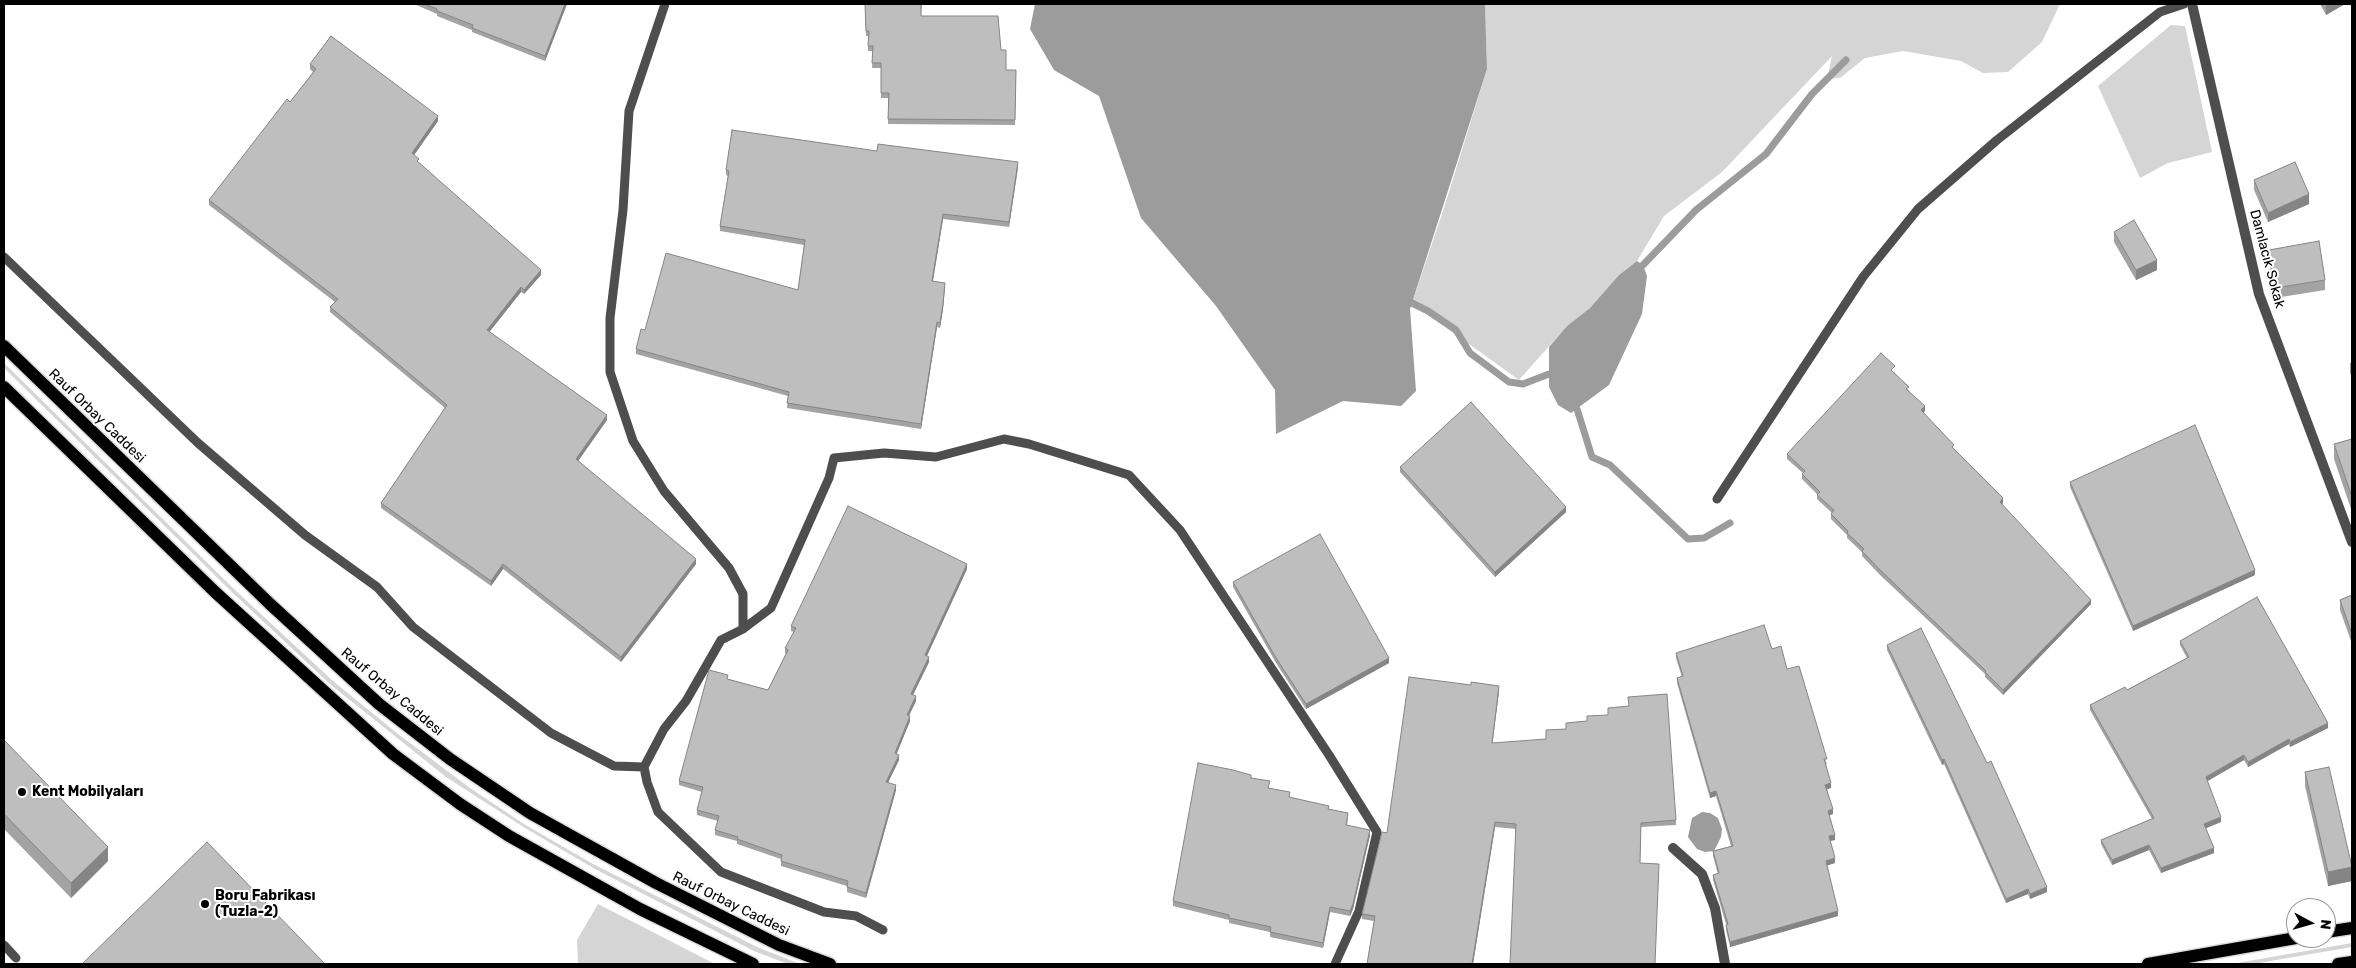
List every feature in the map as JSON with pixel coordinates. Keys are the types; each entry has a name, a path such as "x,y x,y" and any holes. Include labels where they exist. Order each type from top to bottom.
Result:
{"main road":[{"name":"Rauf Orbay Caddesi","path":"4,346 270,604 379,704 450,759 530,813 656,883 779,945 830,964"},
{"path":"4,387 214,592 393,754 460,804 509,836 640,910 753,964"},
{"path":"2336,930 2352,928"},
{"path":"2148,964 2286,940"},
{"path":"2338,964 2352,962"}],"street":[{"name":"Damlacık Sokak","path":"2192,4 2259,294 2352,542"},
{"path":"1673,848 1702,874 1715,908 1725,964"}],"lane":[{"path":"666,4 629,111 623,210 610,318 610,372 633,441 664,491 729,568 744,594 743,629"},
{"path":"1716,499 1863,277 1918,209 1997,140 2160,12 2184,4"},
{"path":"4,257 198,443 306,535 378,587 413,627 552,733 614,766 644,768"},
{"path":"883,930 856,916 824,912 721,872 658,812 644,768 664,729 686,701 721,640 743,629 771,608 829,478 834,458 884,453 936,457 1004,439 1029,444 1129,475 1180,530 1329,755 1377,832 1359,911 1335,964"},
{"path":"4,945 16,958"}],"shaded area":[{"path":"1035,4 1485,4 1487,69 1410,309 1416,391 1401,406 1343,401 1276,434 1275,390 1216,306 1141,218 1099,96 1054,70 1030,29"},
{"path":"1485,4 2060,4 2042,42 2008,72 1983,73 1961,61 1903,51 1865,58 1840,78 1827,79 1832,56 1722,172 1664,216 1637,261 1619,275 1590,308 1567,326 1519,380 1412,303 1445,205 1487,69"},
{"path":"2171,25 2185,26 2212,152 2168,163 2140,178 2098,86"},
{"path":"1637,261 1643,265 1647,276 1642,314 1609,385 1571,413 1558,405 1549,387 1549,347 1567,326 1590,308 1619,275"},
{"path":"4,363 235,590 333,681 398,734 470,788 524,824 593,864 757,947 800,964 788,964 754,951 595,869 525,828 446,777 331,685 234,594 4,368"},
{"path":"1702,812 1710,813 1718,818 1722,829 1721,837 1714,851 1705,852 1697,849 1688,837 1692,818"},
{"path":"598,904 715,964 578,963 577,940"},
{"path":"2352,943 2352,947 2253,964 2231,964 2323,948 2336,948 2336,946"}],"building":[{"path":"425,4 565,4 545,56 472,28 473,25 437,11 437,9"},
{"path":"865,4 921,4 921,16 998,16 1001,50 1006,50 1006,70 1016,70 1015,120 888,119 889,93 881,93 881,63 872,63 873,46 868,46 869,31 866,31"},
{"path":"331,36 438,116 412,153 419,159 417,161 541,270 524,290 521,287 487,330 607,415 576,459 696,559 621,657 503,564 491,581 381,503 447,405 330,307 338,299 209,200 287,99 290,102 316,69 310,64"},
{"path":"732,130 877,151 878,144 1018,162 1009,222 943,214 932,281 945,283 943,304 940,323 937,322 921,424 787,403 789,392 636,349 641,329 645,330 666,253 798,290 805,240 720,226 729,171 726,170"},
{"path":"2295,162 2309,194 2268,213 2254,180"},
{"path":"2134,220 2157,260 2136,270 2114,232"},
{"path":"2319,241 2325,280 2275,288 2269,250"},
{"path":"1881,353 1895,366 1891,370 1909,387 1906,389 1925,406 1921,410 1954,445 1952,447 2003,498 2000,502 2091,600 2003,690 1986,671 1862,551 1864,549 1831,514 1834,510 1817,495 1820,492 1802,474 1805,471 1787,454"},
{"path":"1471,402 1566,507 1495,572 1400,467"},
{"path":"2195,425 2255,570 2133,626 2070,482"},
{"path":"2352,439 2352,497 2334,444"},
{"path":"848,506 967,564 925,655 929,657 911,694 916,696 907,715 910,716 895,753 899,755 886,782 896,785 866,893 847,887 848,881 781,861 782,855 715,830 719,816 697,810 703,787 679,781 709,670 728,675 727,679 768,690 788,650 785,648 796,628 791,626"},
{"path":"1320,534 1389,658 1306,704 1276,658 1233,582"},
{"path":"2352,595 2352,634 2340,600"},
{"path":"2257,597 2328,723 2290,742 2289,739 2248,762 2244,755 2206,777 2221,817 2204,824 2214,848 2161,868 2149,845 2112,860 2101,840 2154,818 2090,705 2125,687 2127,690 2189,657 2180,641"},
{"path":"1764,625 1772,649 1781,646 1787,669 1799,666 1827,759 1824,759 1831,783 1825,785 1833,809 1828,811 1835,835 1829,836 1835,858 1826,861 1838,911 1730,942 1726,925 1728,924 1713,875 1719,873 1713,851 1733,846 1716,791 1710,793 1677,678 1683,676 1676,653"},
{"path":"1921,628 1987,763 1991,761 2047,887 2030,894 2028,889 2006,899 1944,759 1942,760 1887,645"},
{"path":"1409,677 1471,685 1471,682 1499,686 1492,743 1546,739 1546,730 1566,729 1566,723 1587,721 1587,716 1608,715 1608,708 1629,706 1628,697 1667,694 1676,820 1641,823 1640,863 1659,864 1655,964 1510,964 1516,824 1495,822 1472,964 1367,964 1375,916 1362,914 1382,832 1387,833"},
{"name":"Kent Mobilyaları","path":"4,740 108,847 71,883 4,814"},
{"path":"1198,763 1251,775 1251,778 1270,781 1268,788 1290,792 1289,797 1329,806 1328,809 1348,813 1346,825 1370,830 1353,904 1350,911 1330,907 1323,943 1270,932 1271,927 1229,918 1229,915 1173,901"},
{"path":"2329,767 2352,867 2328,872 2305,772"},
{"name":"Boru Fabrikası (Tuzla-2)","path":"207,842 325,964 82,964"}],"waterway":[{"path":"1643,265 1696,210 1766,154 1812,94 1846,60"},
{"path":"1412,303 1428,311 1456,330 1470,353 1509,382 1523,384 1549,374"},
{"path":"1577,409 1592,457 1610,465 1688,539 1704,538 1730,523"}],"place":[{"name":"Kent Mobilyaları","path":"22,792"},
{"name":"Boru Fabrikası (Tuzla-2)","path":"205,904"}]}
